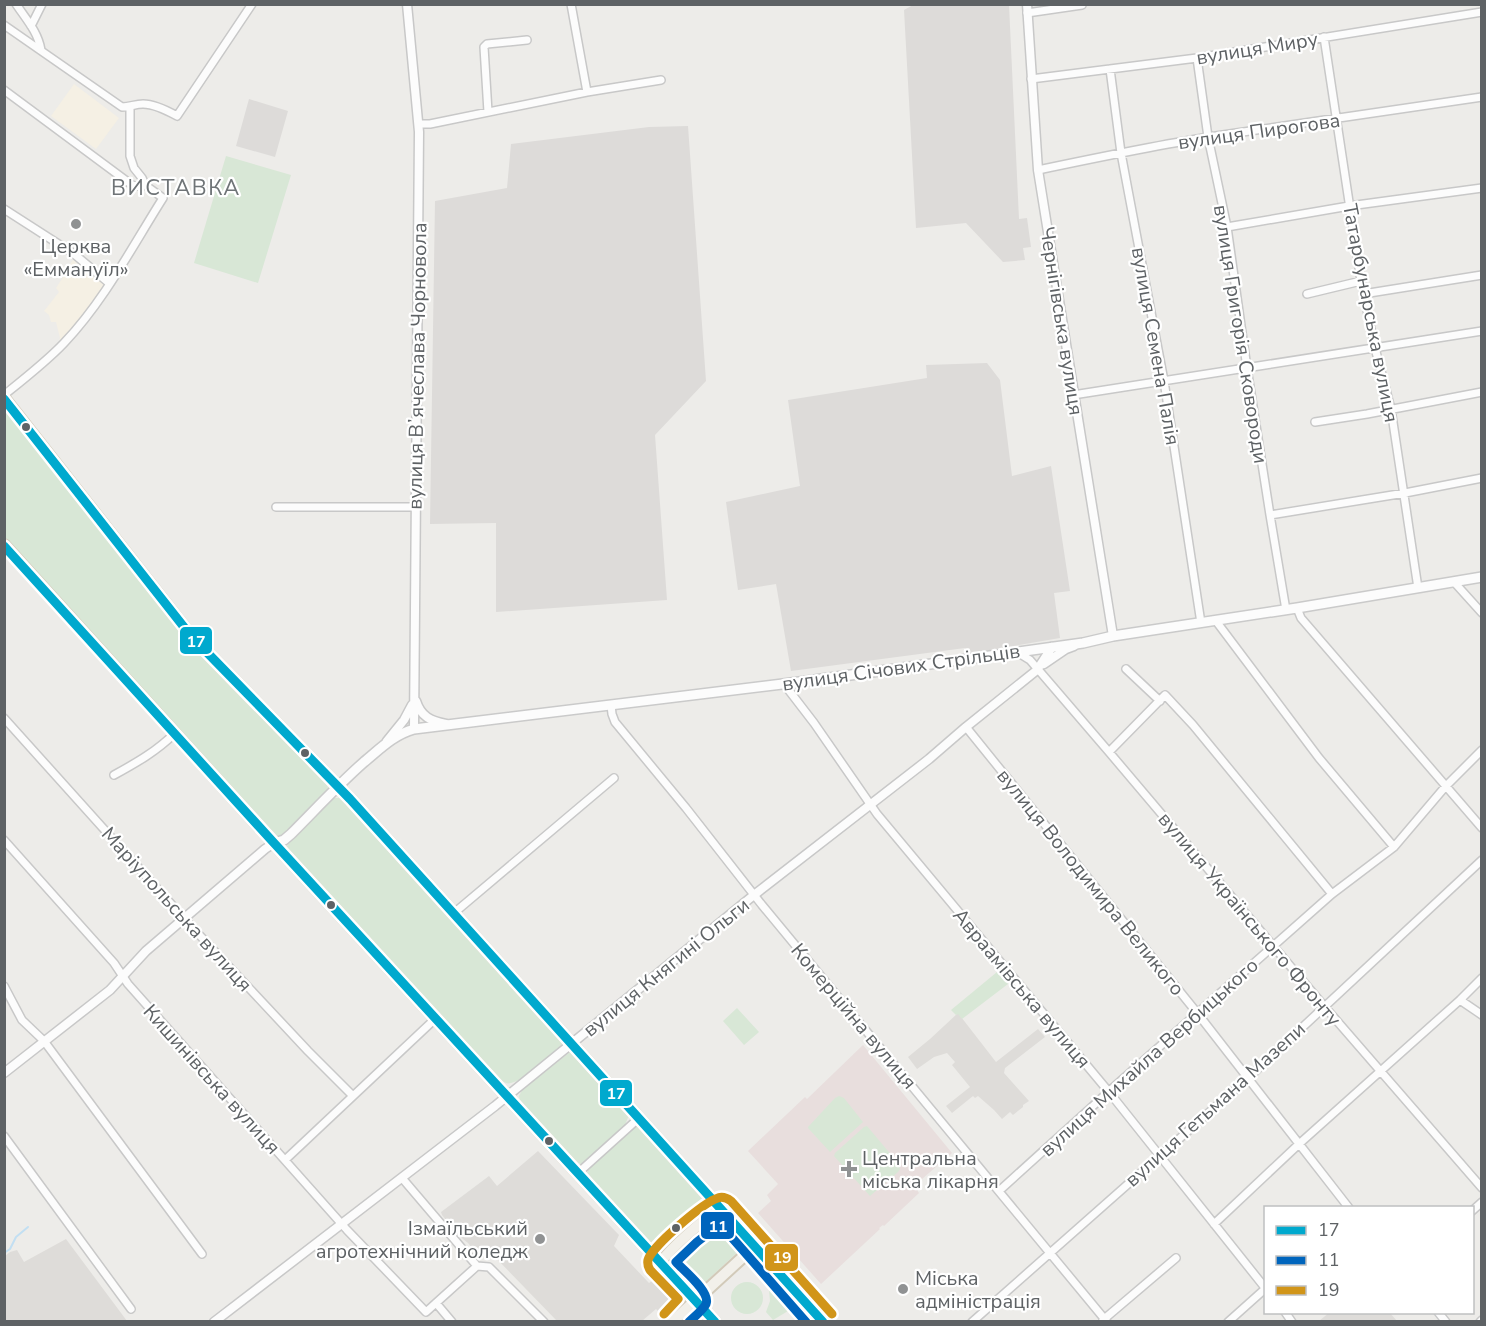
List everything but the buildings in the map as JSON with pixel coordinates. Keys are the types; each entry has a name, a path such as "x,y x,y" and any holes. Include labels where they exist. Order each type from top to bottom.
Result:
{"main road":[{"path":"4,396 179,623 338,786 824,1322"},
{"path":"4,544 274,843 715,1322"},
{"name":"вулиця Січових Стрільців","path":"274,843 284,840 291,834 338,786 384,745 414,729 784,684 1083,643 1113,636 1286,610 1482,576"},
{"path":"660,1263 668,1252 722,1209"},
{"path":"672,1322 755,1246"}],"street":[{"path":"16,4 32,26 41,50"},
{"path":"32,26 42,4"},
{"path":"4,25 119,105 130,107 148,105 177,116 252,4"},
{"name":"вулиця Вʼячеслава Чорновола","path":"407,4 419,124 414,729"},
{"path":"571,4 587,92"},
{"path":"1027,9 1082,5"},
{"name":"Чернігівська вулиця","path":"1027,9 1038,170 1113,636"},
{"name":"вулиця Миру","path":"1031,79 1197,58 1482,12"},
{"name":"Татарбунарська вулиця","path":"1324,37 1361,281 1391,409 1418,588"},
{"path":"488,112 484,47 487,44 527,40"},
{"name":"вулиця Григорія Сковороди","path":"1197,58 1208,137 1227,227 1286,610"},
{"name":"вулиця Семена Палія","path":"1110,69 1121,153 1164,381 1201,623"},
{"path":"419,124 430,124 587,92 661,80"},
{"path":"4,90 132,185 145,185"},
{"name":"вулиця Пирогова","path":"1038,170 1208,137 1482,97"},
{"path":"4,396 64,343 87,315 163,198 145,185 134,168 130,156 130,107"},
{"path":"1227,227 1349,206 1482,188"},
{"path":"4,209 74,254 109,283"},
{"path":"1364,294 1482,275"},
{"path":"1307,294 1361,281"},
{"path":"1074,395 1482,331"},
{"path":"1316,422 1482,392"},
{"path":"1270,515 1482,478"},
{"path":"276,507 416,507"},
{"path":"1454,582 1482,613"},
{"path":"1297,608 1301,618 1482,828"},
{"path":"1216,621 1319,758 1394,847"},
{"path":"1037,670 1053,657 1083,643"},
{"name":"вулиця Княгині Ольги","path":"214,1322 508,1095 754,895 929,759 1037,670 1052,647"},
{"name":"вулиця Українського Фронту","path":"1017,652 1030,660 1273,947 1482,1188"},
{"path":"1126,669 1160,701"},
{"name":"Авраамівська вулиця","path":"784,684 871,805 1109,1092 1264,1287"},
{"path":"1109,752 1165,695 1193,725 1332,894"},
{"path":"414,696 419,709 427,718 450,724"},
{"path":"384,745 404,720 414,696"},
{"name":"Комерційна вулиця","path":"611,705 615,722 754,895 1105,1320"},
{"name":"Маріупольська вулиця","path":"4,718 184,917 308,1051 353,1096"},
{"name":"вулиця Володимира Великого","path":"966,727 1198,1014 1347,1206"},
{"path":"114,775 162,746 175,733"},
{"name":"вулиця Михайла Вербицького","path":"999,1191 1332,894 1394,847 1445,787 1482,750"},
{"path":"454,913 614,778"},
{"name":"Кишинівська вулиця","path":"4,840 114,963 128,984 342,1224 426,1312 436,1303"},
{"path":"4,1073 103,996 123,977 136,960 184,917 274,843"},
{"name":"вулиця Гетьмана Мазепи","path":"972,1322 1248,1078 1482,860"},
{"path":"1214,1224 1482,978"},
{"path":"4,986 22,1020 44,1041 202,1254"},
{"path":"1460,1000 1482,1015"},
{"path":"285,1160 436,1018"},
{"path":"579,1173 639,1118"},
{"path":"4,1136 131,1310"},
{"path":"402,1178 477,1266 489,1267 544,1322"},
{"path":"1105,1320 1176,1258"},
{"path":"452,1322 436,1303 477,1266"},
{"path":"1228,1322 1264,1289"}],"shaded area":[{"path":"913,5 1009,5 1019,219 1027,218 1031,247 1023,248 1025,260 1003,262 966,223 916,228 904,10"},
{"path":"74,84 119,118 96,149 51,116"},
{"name":"ВИСТАВКА","path":"249,99 288,111 275,157 236,146"},
{"path":"688,126 706,381 655,435 667,600 496,612 496,523 430,524 435,201 507,188 511,144 649,127"},
{"path":"73,260 94,277 96,275 106,283 59,344 60,338 56,322 51,322 49,315 44,311 59,292 56,288"},
{"path":"987,363 1000,380 1012,476 1051,466 1070,591 1054,593 1060,638 966,654 965,648 791,671 776,584 738,590 726,502 800,486 788,400 927,378 926,365"},
{"path":"958,1013 996,1062 1038,1029 1045,1037 1005,1068 1004,1073 1029,1101 1013,1115 1010,1112 1002,1119 978,1096 975,1098 973,1096 952,1113 946,1106 970,1087 952,1065 955,1062 947,1053 934,1057 917,1069 908,1057"},
{"name":"Центральна міська лікарня","path":"863,1045 952,1153 914,1186 919,1193 821,1284 758,1213 771,1201 767,1195 778,1184 748,1151"},
{"name":"Ізмаїльський агротехнічний коледж","path":"538,1151 619,1235 614,1246 649,1283 658,1281 671,1294 668,1297 670,1300 658,1311 656,1309 642,1321 557,1321 495,1257 479,1257 442,1215 441,1212 489,1176 497,1186"},
{"path":"66,1239 127,1321 5,1322 5,1256 17,1250 24,1262"},
{"path":"1328,1314 1391,1314 1397,1321 1319,1321"}],"green space":[{"path":"226,156 291,175 258,283 194,263"},
{"path":"4,409 10,413 187,640 327,782 326,792 283,835 277,836 271,832 5,537"},
{"path":"334,798 341,798 563,1041 561,1047 529,1073 511,1083 502,1081 288,850 287,846 291,840"},
{"path":"997,972 1008,984 962,1019 951,1010"},
{"path":"737,1008 759,1032 744,1045 723,1021"},
{"path":"573,1052 629,1115 625,1125 584,1163 580,1164 520,1100 519,1096 522,1090"},
{"path":"839,1096 844,1098 863,1122 830,1152 808,1127"},
{"path":"638,1125 711,1206 711,1209 666,1252 656,1250 587,1173 589,1167 634,1126"},
{"path":"867,1126 898,1163 900,1169 870,1196 834,1156"},
{"path":"717,1220 735,1229 741,1238 743,1247 698,1289 692,1290 676,1271 674,1258"},
{"path":"747,1282 758,1287 763,1298 758,1309 747,1314 736,1309 731,1298 736,1287"},
{"path":"774,1288 793,1308 773,1320 766,1312 770,1301 769,1290"}],"waterway":[{"path":"4,1253 10,1249 16,1237 28,1227"}],"transit line":[{"name":"17","path":"4,399 191,636 350,799 823,1322"},
{"name":"17","path":"4,546 715,1322"},
{"name":"19","path":"664,1314 678,1299 650,1270 648,1260 658,1245 679,1226 711,1201 722,1197 731,1201 832,1314"},
{"name":"11","path":"689,1322 705,1306 705,1294 676,1262 720,1224 806,1322"}],"place":[{"name":"Церква «Еммануїл»","path":"76,224"},
{"name":"Центральна міська лікарня","path":"849,1169"},
{"name":"Ізмаїльський агротехнічний коледж","path":"540,1239"},
{"name":"Міська адміністрація","path":"903,1289"}],"district":[{"name":"ВИСТАВКА","path":"176,187"}]}
